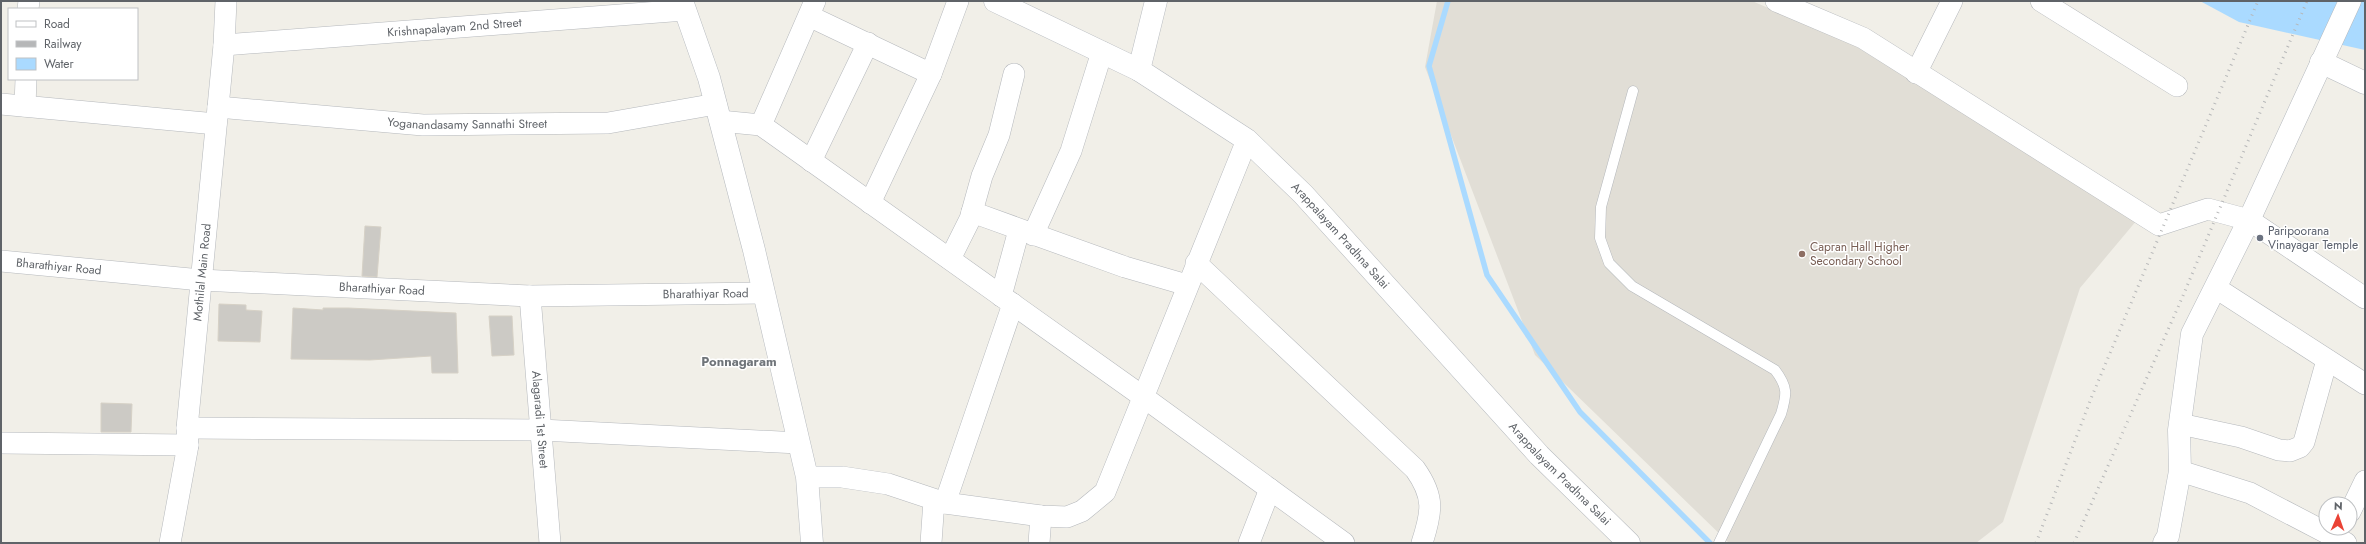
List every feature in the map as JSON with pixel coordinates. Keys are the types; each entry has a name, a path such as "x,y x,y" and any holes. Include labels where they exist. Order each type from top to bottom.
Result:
{"street":[{"name":"Mothilal Main Road","path":"170,543 187,437 224,45 226,1"},
{"path":"870,203 931,74 958,1"},
{"name":"Arappalayam Pradhna Salai","path":"995,1 1139,70 1247,140 1303,194 1539,456 1629,543"},
{"path":"1139,70 1156,1"},
{"path":"1776,1 1863,38 1916,73 2159,225 2208,209 2249,220 2365,298"},
{"path":"1916,73 1952,1"},
{"path":"2041,1 2177,86"},
{"path":"2164,543 2168,536 2180,471 2180,424 2192,334 2249,220 2350,1"},
{"name":"Krishnapalayam 2nd Street","path":"224,45 683,5"},
{"path":"683,5 718,113 764,293 800,443 807,477 812,543"},
{"path":"931,74 868,43 812,8 760,126 950,259 1270,489 1321,536 1344,543"},
{"path":"811,161 868,43"},
{"path":"931,543 940,501 1007,300 1026,233 1071,151 1102,52"},
{"path":"2324,57 2365,83"},
{"path":"950,259 972,212 982,176 999,135 1014,74"},
{"path":"25,106 26,80"},
{"name":"Yoganandasamy Sannathi Street","path":"1,104 217,116 423,125 608,123 718,113 760,126"},
{"path":"807,477 842,478 888,484 940,501 1041,516 1067,517 1082,511 1104,492 1247,140"},
{"path":"972,212 1026,233 1075,248 1125,267 1187,285"},
{"name":"Bharathiyar Road","path":"1,261 201,280 530,296 764,293"},
{"path":"1196,263 1415,469 1426,484 1430,501 1429,521 1422,543"},
{"path":"2216,288 2365,384"},
{"name":"Alagaradi 1st Street","path":"530,296 550,543"},
{"path":"2180,424 2241,437 2279,450 2290,451 2300,447 2304,442 2327,360"},
{"path":"1,442 541,430 800,443"},
{"path":"2180,471 2250,493 2314,536 2342,537"},
{"path":"2358,496 2365,481"},
{"path":"1249,543 1270,489"},
{"path":"1039,543 1041,516"}],"lane":[{"path":"1633,91 1601,207 1600,238 1609,263 1632,286 1775,370 1784,382 1786,396 1781,414 1719,542"}],"shaded area":[{"name":"Capran Hall Higher Secondary School","path":"1437,1 1752,1 1852,44 2137,220 2080,288 2003,522 1976,543 1729,543 1535,355 1425,67"}],"water":[{"path":"2200,1 2365,1 2365,50 2239,22"}],"building":[{"path":"365,226 381,227 377,277 362,276"},
{"path":"219,304 246,305 246,310 262,311 260,342 218,341"},
{"path":"293,308 323,310 323,308 348,308 456,313 458,373 432,373 431,356 370,360 291,359"},
{"path":"489,316 512,316 514,355 492,356"},
{"path":"101,403 132,404 131,432 101,432"}],"waterway":[{"path":"1448,1 1429,66 1487,275 1580,412 1710,543"}],"railway":[{"path":"2036,543 2092,396 2258,1"},
{"path":"2074,543 2182,298 2307,1"}],"place":[{"name":"Paripoorana Vinayagar Temple","path":"2260,238"},
{"name":"Capran Hall Higher Secondary School","path":"1802,254"}],"district":[{"name":"Ponnagaram","path":"739,361"}]}
